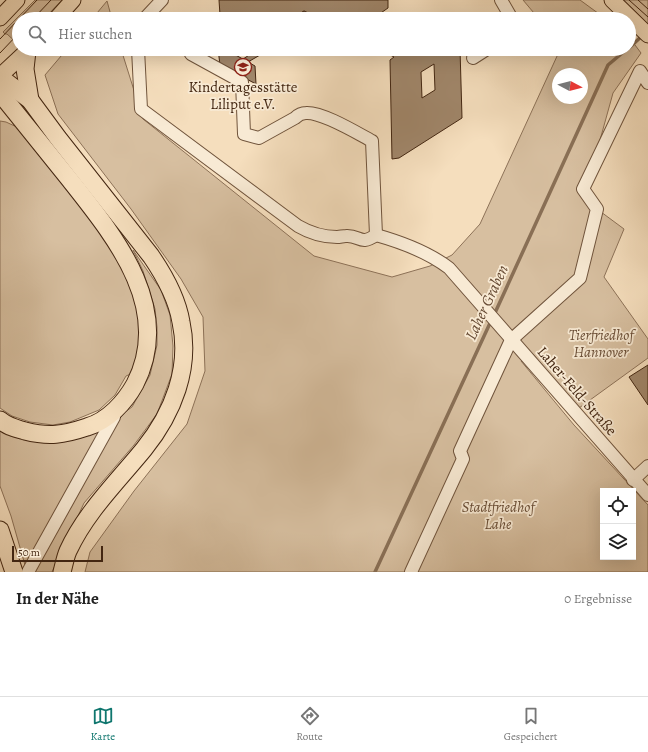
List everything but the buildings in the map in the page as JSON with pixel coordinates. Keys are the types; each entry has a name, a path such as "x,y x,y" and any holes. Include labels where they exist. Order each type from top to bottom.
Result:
{"highway":[{"path":"27,56 25,69 30,100"},
{"path":"0,77 30,100 151,256 174,298 181,322 184,348 182,373 175,398 163,423 145,448 94,508 81,527 67,553 62,572"},
{"path":"0,77 4,98 93,210 133,270 143,297 149,328 140,375 130,394 115,410 93,426 68,433 41,435 7,426 0,420"},
{"path":"0,116 21,119"},
{"path":"0,530 14,572"}],"main road":[{"path":"0,18 18,0"},
{"path":"62,12 73,0"},
{"path":"612,0 624,12"},
{"path":"636,23 648,35"},
{"path":"0,77 22,56"}],"street":[{"path":"150,12 162,0"},
{"path":"501,0 508,12"},
{"path":"138,56 141,109 298,226 310,233 339,238 348,236 360,240 369,240 376,235 372,141 322,117 306,113 299,115 258,138 244,134 242,82 195,56"},
{"path":"411,572 462,463 463,459 460,452 511,340 580,278 597,209 583,189 640,71 648,83"},
{"name":"Laher-Feld-Straße","path":"376,235 388,238 440,261 449,268 633,480 648,495"},
{"path":"28,572 114,417 115,410"},
{"path":"633,480 648,466"}],"green space":[{"path":"35,0 62,0 51,12 23,12"},
{"path":"523,0 580,0 596,12 533,12"},
{"path":"620,0 648,0 648,26 636,15 636,12 633,12"},
{"path":"107,1 110,12 98,12"},
{"path":"12,23 12,39 3,32"},
{"path":"636,46 641,53 613,93 592,169 583,189 597,209 624,229 604,277 648,339 648,358 579,408 532,353 521,361 574,425 632,488 600,488 600,560 636,560 636,492 648,505 648,572 85,572 90,552 134,491 187,424 205,371 203,317 181,279 131,209 58,114 45,75 61,56 123,56 143,119 314,256 392,277 430,266 452,255 480,224 557,56 636,56"},
{"path":"0,121 19,128 98,225 131,281 142,329 135,372 126,376 115,395 99,410 70,422 53,425 30,422 12,416 0,408"},
{"path":"133,250 161,290 170,315 173,346 172,374 157,414 134,445 84,503 52,572 27,572 11,516 0,486 0,428 101,429 132,407 150,375 157,345 155,309 143,271"}],"waterway":[{"name":"Laher Graben","path":"636,42 643,35"},
{"name":"Laher Graben","path":"494,315 608,65 619,56"},
{"name":"Laher Graben","path":"375,572 491,321"}],"tram line":[{"path":"26,12 37,0"},
{"path":"40,12 51,0"},
{"path":"629,0 648,17"},
{"path":"638,0 648,9"},
{"path":"0,39 12,26"},
{"path":"0,53 12,40"}],"place":[{"name":"Kindertagesstätte Liliput e.V.","path":"243,67"}],"park label":[{"name":"Tierfriedhof Hannover","path":"601,344"},
{"name":"Stadtfriedhof Lahe","path":"498,516"}]}
